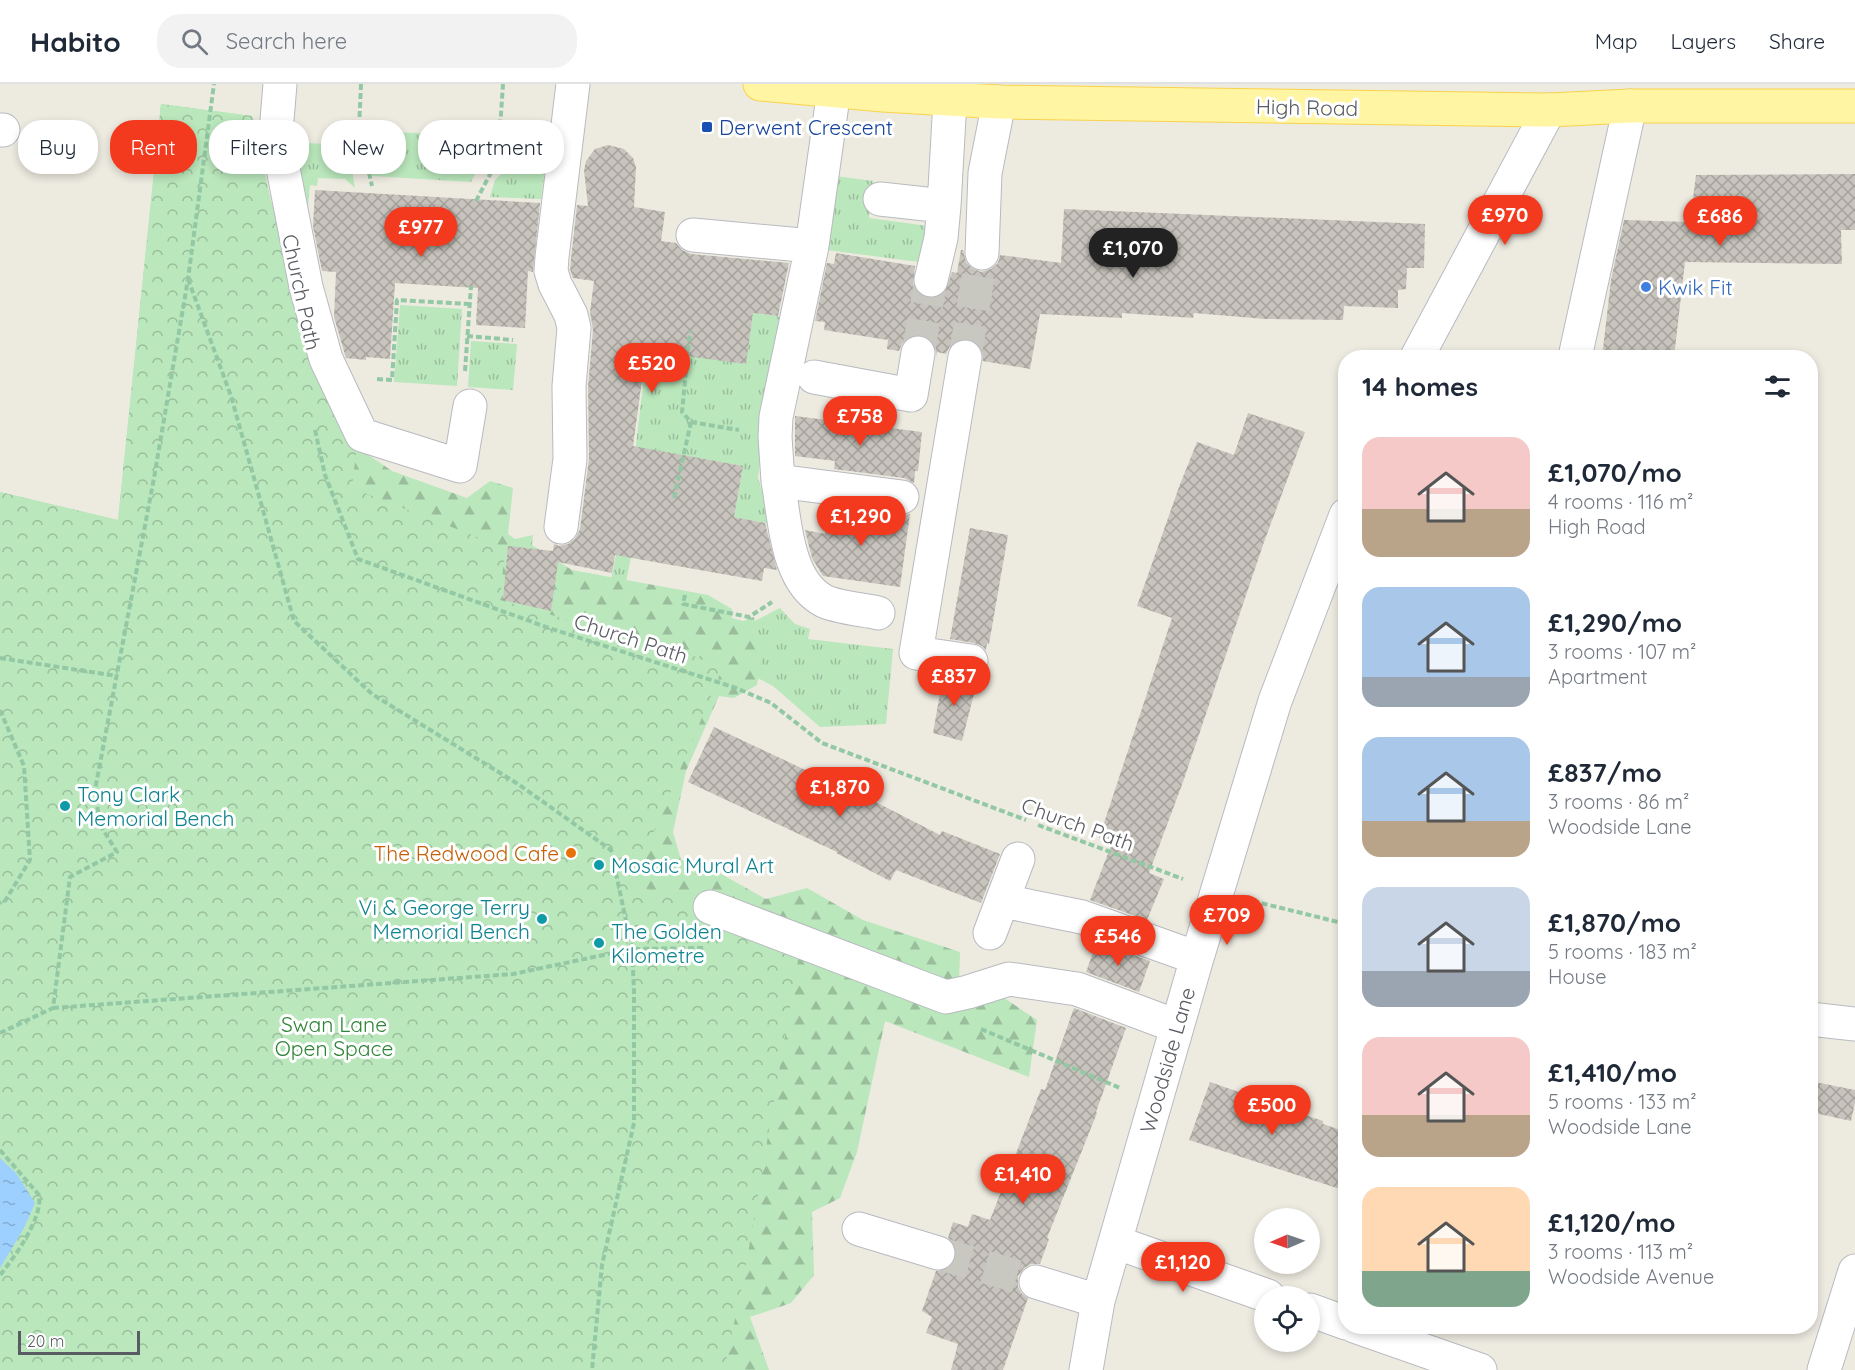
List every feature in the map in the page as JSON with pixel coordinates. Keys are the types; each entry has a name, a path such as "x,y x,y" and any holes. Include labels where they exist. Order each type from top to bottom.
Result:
{"main road":[{"name":"High Road","path":"775,85 974,96 1549,110 1630,106 1855,106"}],"street":[{"path":"279,84 276,132 306,287 326,359 362,435 460,466 467,391"},
{"path":"561,527 570,459 569,386 574,328 571,315 551,271 573,84"},
{"path":"834,90 813,246 776,417 778,481 791,556 802,582 825,602 878,613"},
{"path":"931,280 941,238 944,206 974,96"},
{"path":"974,96 986,173 982,253"},
{"path":"1577,350 1630,106"},
{"path":"1421,350 1549,110"},
{"path":"880,199 944,206"},
{"path":"693,235 813,246"},
{"path":"814,377 911,395 918,353"},
{"path":"965,357 916,653 971,661"},
{"path":"778,481 902,497"},
{"name":"Woodside Lane","path":"1086,1370 1098,1301 1176,1026 1275,701 1338,536"},
{"path":"990,933 1018,859"},
{"path":"1003,901 1082,917 1197,958"},
{"path":"710,907 945,997 1009,979 1077,989 1176,1026"},
{"path":"1818,1020 1855,1024"},
{"path":"859,1229 938,1253"},
{"path":"1115,1242 1254,1291"},
{"path":"1824,1370 1855,1271"},
{"path":"1036,1282 1098,1301"},
{"path":"1320,1314 1338,1320"},
{"path":"1377,1334 1480,1370"}],"path":[{"path":"53,1008 70,877 117,852 100,825 95,790 154,478 188,279 214,84"},
{"path":"362,84 359,129 372,186"},
{"path":"476,201 498,159 503,84"},
{"path":"188,279 231,396 294,621 372,693 518,784 611,850 632,949 634,1123 602,1265 592,1370"},
{"path":"467,391 467,336 471,286"},
{"path":"334,376 392,380 397,300 470,304"},
{"path":"690,331 682,412 691,422 775,437"},
{"path":"467,336 513,340"},
{"path":"674,498 691,422"},
{"name":"Church Path","path":"315,428 325,475 358,559 549,628 736,688 771,703 822,742 1217,891 1338,922"},
{"path":"685,595 684,604 748,617 802,582"},
{"path":"0,658 117,676"},
{"path":"0,710 24,766 30,860 5,901 0,903"},
{"path":"0,1033 53,1008 513,974 632,949 715,948"},
{"path":"979,1028 1154,1102"},
{"path":"0,1150 39,1195 40,1203 28,1234 0,1275"}],"green space":[{"path":"161,104 252,116 253,120 209,120 209,174 265,174 271,202 360,449 392,471 467,498 490,481 513,488 508,534 515,539 533,535 532,545 572,570 708,595 732,609 732,618 743,621 754,617 761,663 757,685 734,698 719,696 686,771 673,832 681,860 707,866 766,899 807,888 863,920 960,952 959,981 980,982 1037,1020 1029,1077 885,1021 857,1152 840,1198 812,1212 814,1275 791,1303 750,1317 769,1370 609,1370 0,492 118,520 154,174 197,174 197,120 159,120"},
{"name":"Swan Lane Open Space","path":"161,104 252,116 253,120 209,120 209,174 265,174 271,202 357,445 352,488 505,548 500,600 724,665 632,884 802,937 744,1277 724,1370 0,1370 0,492 118,520 154,174 197,174 197,120 159,120"},
{"path":"406,133 418,133 418,174 475,174 471,182 372,176 372,174 406,174"},
{"path":"309,143 321,144 321,174 353,174 355,188 345,179 318,178 317,186 310,185 308,206 297,174 309,174"},
{"path":"501,174 544,174 541,199 490,197 495,180"},
{"path":"828,175 873,181 869,218 928,226 919,262 819,249"},
{"path":"653,298 695,356 745,364 753,313 790,318 763,429 758,478 772,524 734,517 743,466 679,455 642,503 626,582 747,625 780,608 795,624 810,629 808,639 893,649 886,724 820,727 773,686 738,668 611,580 634,462"},
{"path":"400,305 462,309 457,386 394,382"},
{"path":"471,341 517,344 513,390 468,387"}],"water":[{"path":"0,1158 16,1173 35,1203 24,1228 0,1268"}],"building":[{"path":"608,145 624,149 633,158 636,167 634,207 665,212 661,241 676,243 682,250 691,254 789,263 778,316 753,313 746,364 646,351 633,446 743,466 734,517 765,523 777,570 764,568 762,581 615,555 612,573 558,562 551,611 503,600 508,546 553,551 554,544 559,546 568,544 575,539 580,529 589,459 588,387 593,330 590,312 594,281 573,278 570,269 577,205 588,206 584,170 586,161 595,149"},
{"path":"1855,174 1855,230 1841,230 1842,264 1685,262 1675,350 1603,350 1611,280 1624,220 1690,222 1696,175"},
{"path":"315,190 540,203 533,272 528,271 525,328 476,325 478,288 395,283 390,359 346,358 334,317 336,272 322,271 313,226"},
{"path":"1064,209 1425,224 1424,268 1407,268 1406,289 1398,290 1398,308 1344,306 1343,320 1265,319 1194,313 1193,318 1122,313 1122,318 1040,314 1030,369 983,361 982,350 976,342 969,339 958,340 950,346 946,354 937,352 937,357 935,346 930,339 922,335 911,336 903,342 899,351 887,349 888,340 824,330 825,322 815,321 827,263 834,264 836,253 915,266 913,285 918,293 926,298 936,298 945,292 952,272 957,273 961,250 963,250 966,262 981,272 991,269 998,263 1000,255 1061,263"},
{"path":"1248,413 1305,432 1264,542 1183,782 1149,873 1164,879 1147,920 1090,900 1112,843 1099,838 1172,618 1137,606 1197,442 1234,455"},
{"path":"795,416 922,432 918,471 915,471 914,483 904,478 834,469 835,461 795,456"},
{"path":"829,507 900,516 910,514 900,587 823,576 812,558 805,530 825,534"},
{"path":"970,528 1008,535 989,644 987,643 986,650 974,643 950,639"},
{"path":"943,676 968,680 978,678 962,741 933,733"},
{"path":"714,727 866,797 940,835 942,831 1000,854 981,903 896,870 890,881 837,852 688,782"},
{"path":"1097,942 1150,961 1139,992 1086,972"},
{"path":"1074,1008 1126,1028 1097,1113 1047,1238 1049,1239 1040,1264 1031,1264 1024,1268 1018,1276 1018,1287 1028,1298 1003,1370 951,1370 958,1344 926,1333 932,1317 922,1311 936,1271 943,1271 950,1267 956,1259 956,1248 948,1238 953,1222 968,1227 972,1214 990,1220 1041,1089 1045,1090"},
{"path":"1210,1082 1323,1121 1323,1124 1338,1129 1338,1188 1189,1140"},
{"path":"1818,1083 1855,1090 1851,1121 1818,1114"}],"tunnel":[{"path":"965,357 982,253"},
{"path":"918,353 931,280"},
{"path":"938,1253 1036,1282"}],"place":[{"name":"Derwent Crescent","path":"707,127"},
{"name":"Kwik Fit","path":"1646,287"},
{"name":"Tony Clark Memorial Bench","path":"65,806"},
{"name":"The Redwood Cafe","path":"571,853"},
{"name":"Mosaic Mural Art","path":"599,865"},
{"name":"Vi & George Terry Memorial Bench","path":"542,919"},
{"name":"The Golden Kilometre","path":"599,943"}]}
